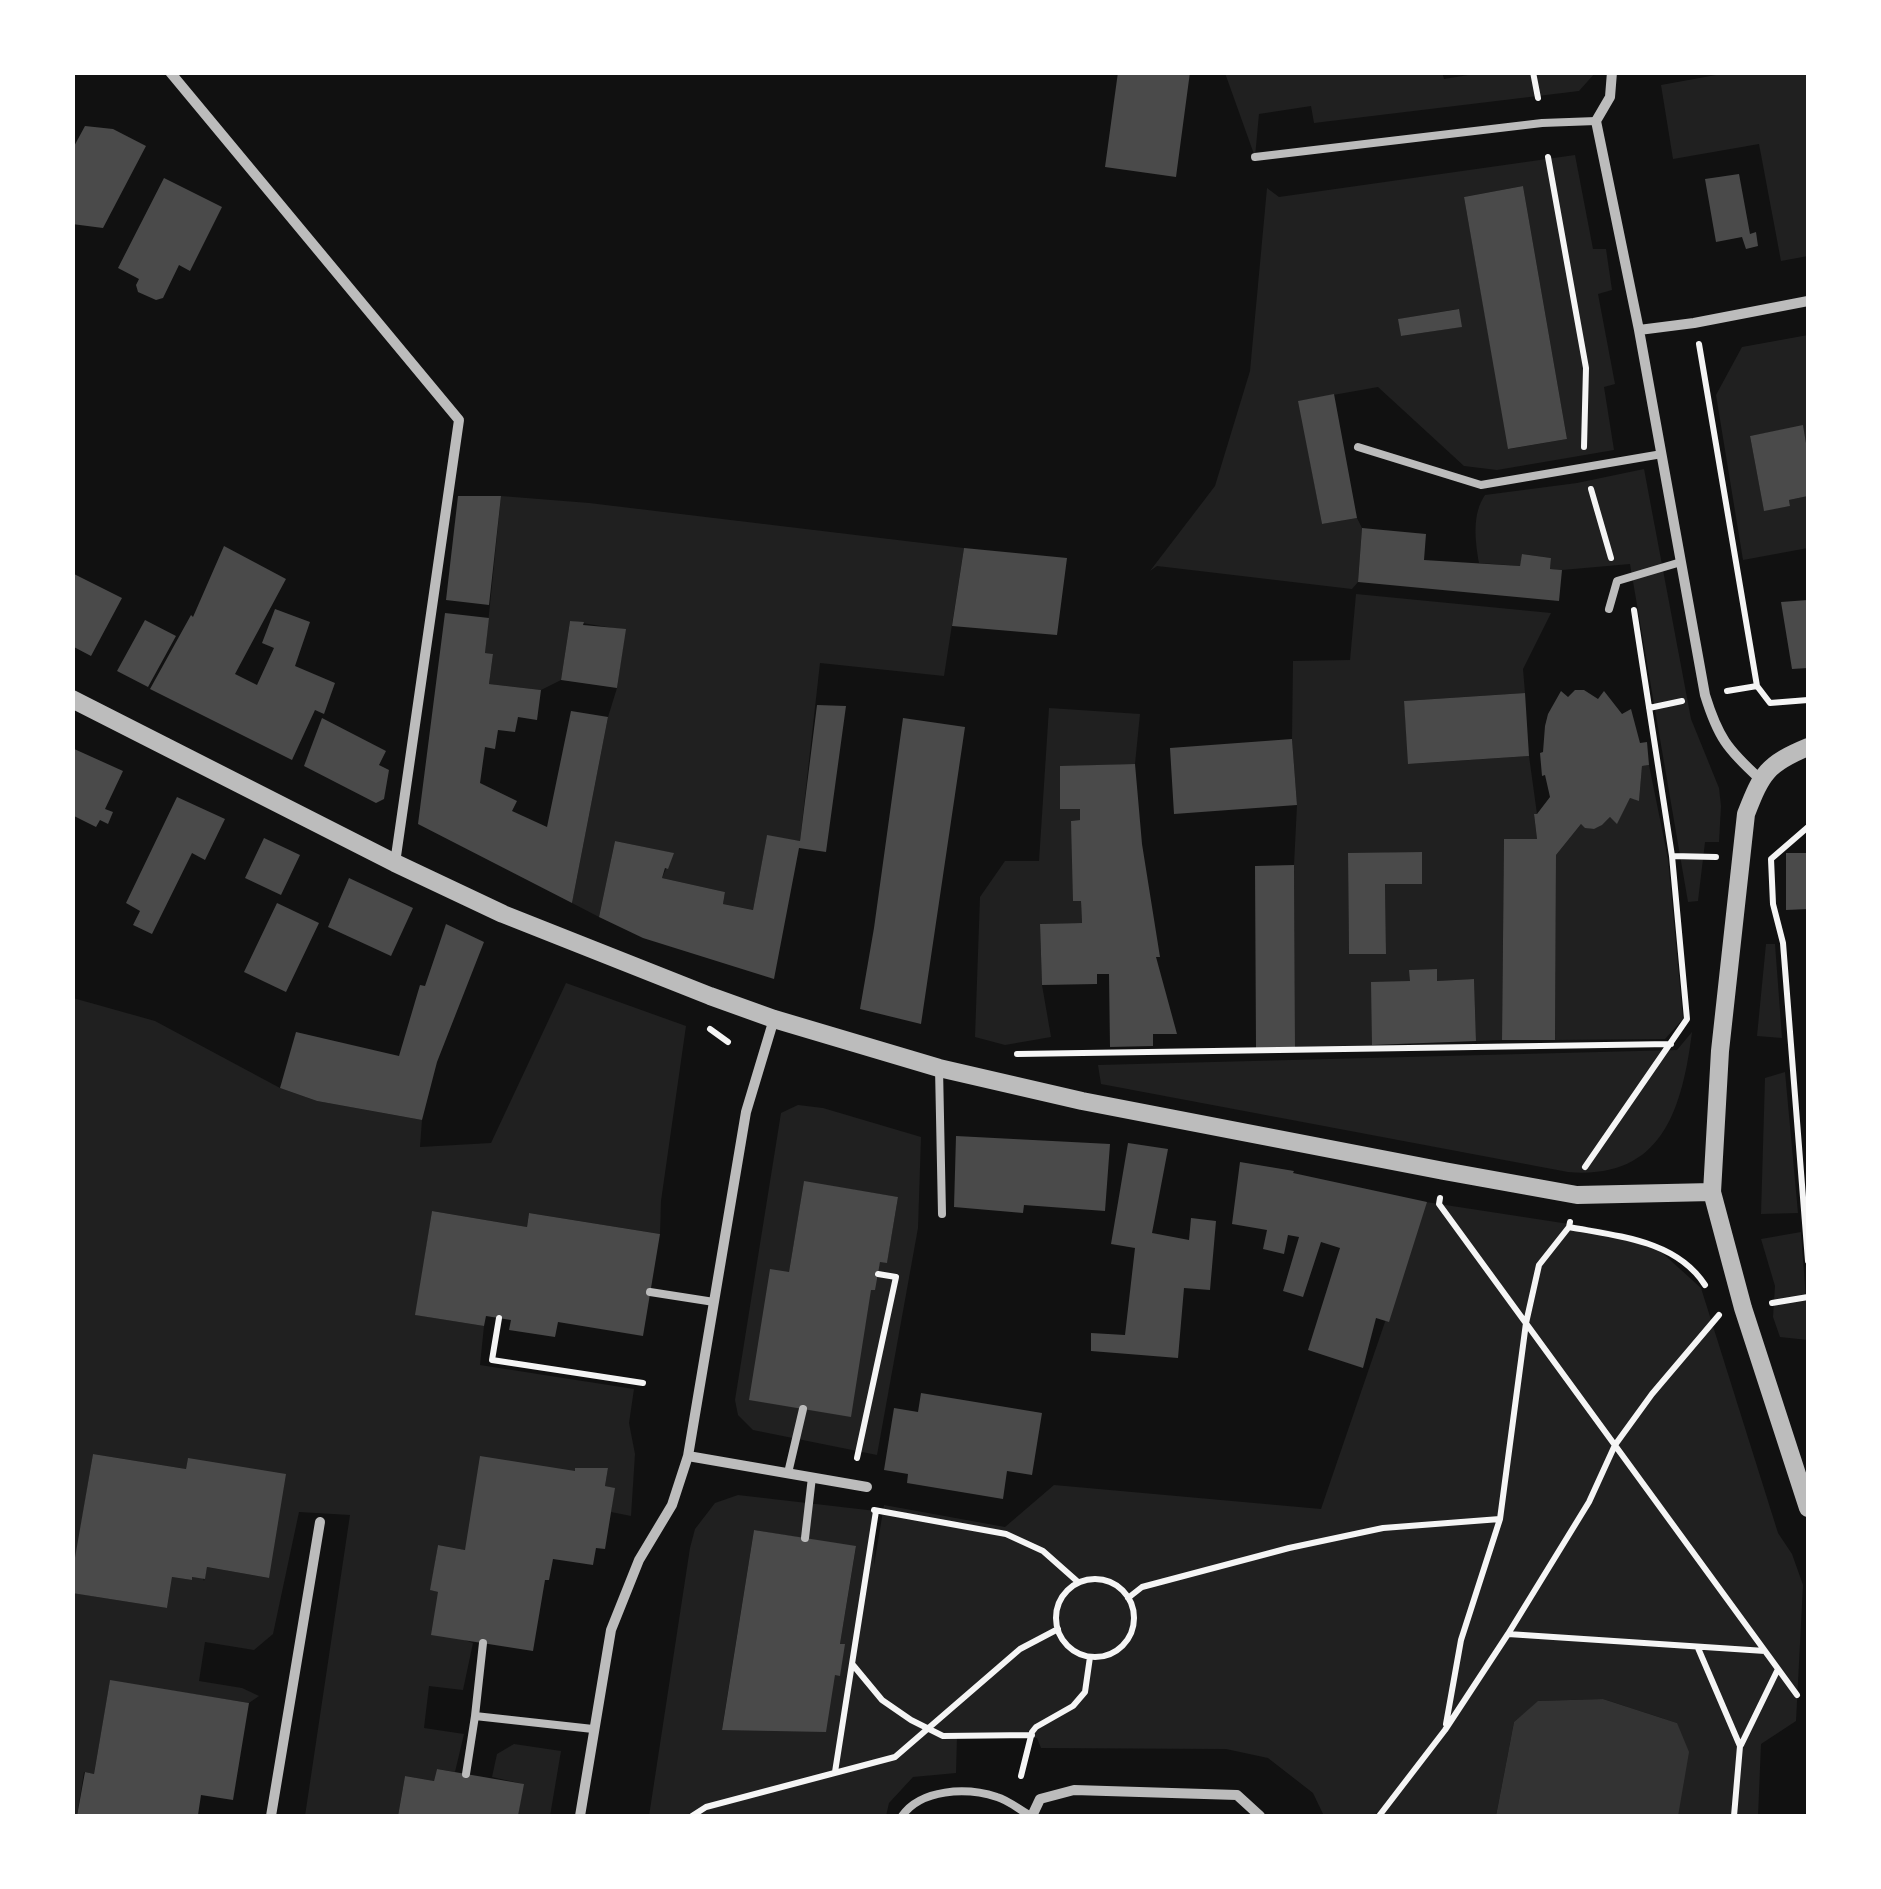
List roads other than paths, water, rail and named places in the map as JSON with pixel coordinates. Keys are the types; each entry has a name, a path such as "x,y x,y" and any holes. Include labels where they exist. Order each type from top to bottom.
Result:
{"street":[{"path":"170,72 459,420 395,863"},
{"path":"1612,72 1610,97 1596,121 1639,330 1705,695 1715,728 1734,756 1760,779"},
{"path":"1639,330 1808,301"},
{"path":"72,699 504,914 774,1019 939,1068 1082,1102 1576,1195 1712,1192"},
{"path":"1808,747 1784,756 1760,779 1746,814 1720,1052 1712,1192 1743,1308 1808,1508"},
{"path":"580,1816 612,1630 638,1560 672,1504 688,1456 746,1112 774,1019"},
{"path":"688,1456 867,1486"},
{"path":"271,1816 320,1522"},
{"path":"1032,1816 1040,1799 1074,1790 1237,1795 1260,1816"}],"lane":[{"path":"1255,158 1542,123 1596,121"},
{"path":"1358,447 1480,485 1662,454"},
{"path":"1609,609 1617,581 1682,562"},
{"path":"939,1068 942,1214"},
{"path":"650,1292 714,1302"},
{"path":"788,1473 803,1409"},
{"path":"805,1538 812,1477"},
{"path":"466,1774 483,1643"},
{"path":"475,1716 593,1730"},
{"path":"902,1816 919,1799 940,1792 998,1797 1032,1816"}]}
